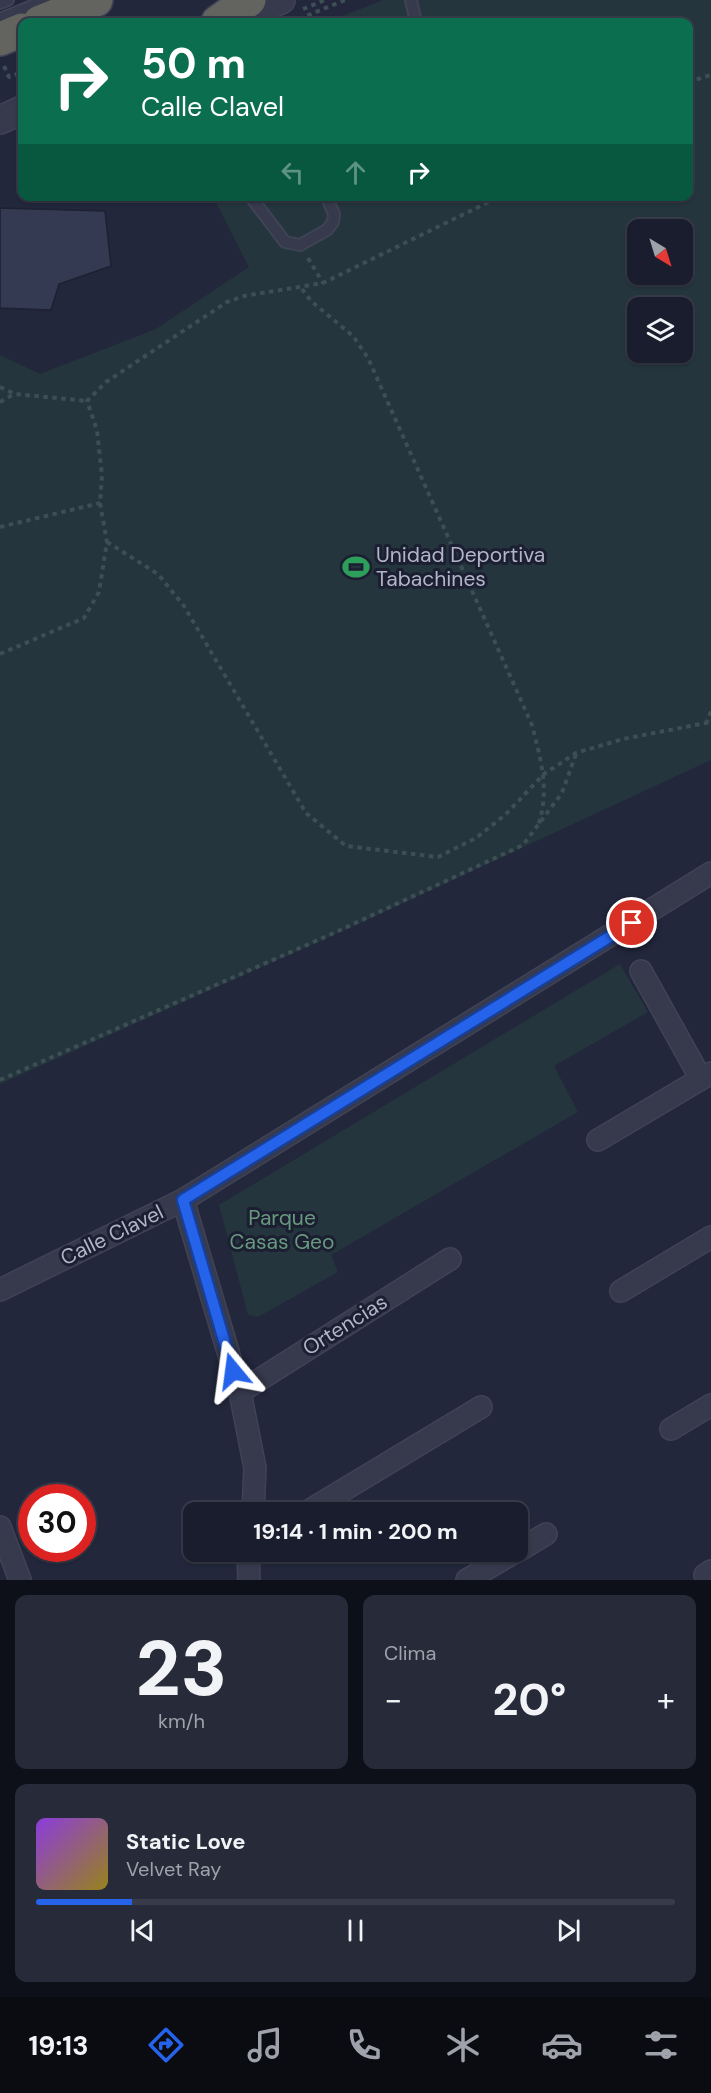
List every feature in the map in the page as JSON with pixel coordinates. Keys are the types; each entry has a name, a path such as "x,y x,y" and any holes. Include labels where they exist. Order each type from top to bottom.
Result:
{"highway":[{"path":"50,18 96,0"},
{"path":"224,18 249,0"},
{"path":"0,39 18,32"}],"street":[{"path":"234,18 281,0"},
{"path":"0,120 18,112"},
{"name":"Calle Clavel","path":"0,1290 183,1200 711,873"},
{"path":"598,1140 706,1076 640,971"},
{"path":"183,1200 240,1392 255,1468 253,1502"},
{"path":"621,1291 711,1237"},
{"name":"Ortencias","path":"240,1392 450,1258"},
{"path":"671,1429 711,1405"},
{"path":"324,1502 481,1407"},
{"path":"0,1527 20,1580"},
{"path":"528,1545 546,1534"},
{"path":"248,1562 249,1580"},
{"path":"466,1580 498,1562"}],"lane":[{"path":"0,3 8,0"},
{"path":"0,19 47,0"},
{"path":"411,0 415,18"},
{"path":"254,201 285,242 300,245 327,230 333,222 334,214 328,201"}],"path":[{"path":"300,18 345,0"},
{"path":"9,77 18,74"},
{"path":"693,80 711,75"},
{"path":"87,401 106,382 227,302 244,296 302,289 323,283 489,201"},
{"path":"300,245 323,283"},
{"path":"302,289 312,301 353,336 368,358 532,725 544,774 544,809 535,832"},
{"path":"0,387 15,394 87,401"},
{"path":"0,402 15,394"},
{"path":"0,654 84,618 99,592 107,542 100,503 102,476 97,430 87,401"},
{"path":"0,527 100,503"},
{"path":"107,542 158,574 184,606 306,813 346,846 438,857 476,838 505,815 544,774 576,753 623,739 711,722"},
{"path":"706,724 711,711"},
{"path":"0,1080 488,863 523,845 535,832 561,793 576,753"}],"green space":[{"name":"Unidad Deportiva Tabachines","path":"383,0 711,0 711,760 358,924 0,1084 0,355 40,374 156,329 249,267 215,201 693,201 693,18 338,18"},
{"name":"Parque Casas Geo","path":"620,964 648,1012 554,1066 578,1112 331,1255 338,1272 258,1317 248,1315 219,1205"}],"building":[{"path":"0,208 105,211 111,266 59,284 51,310 0,308"}],"place":[{"name":"Unidad Deportiva Tabachines","path":"356,567"}],"route":[{"path":"233,1371 183,1200 632,923"}]}
